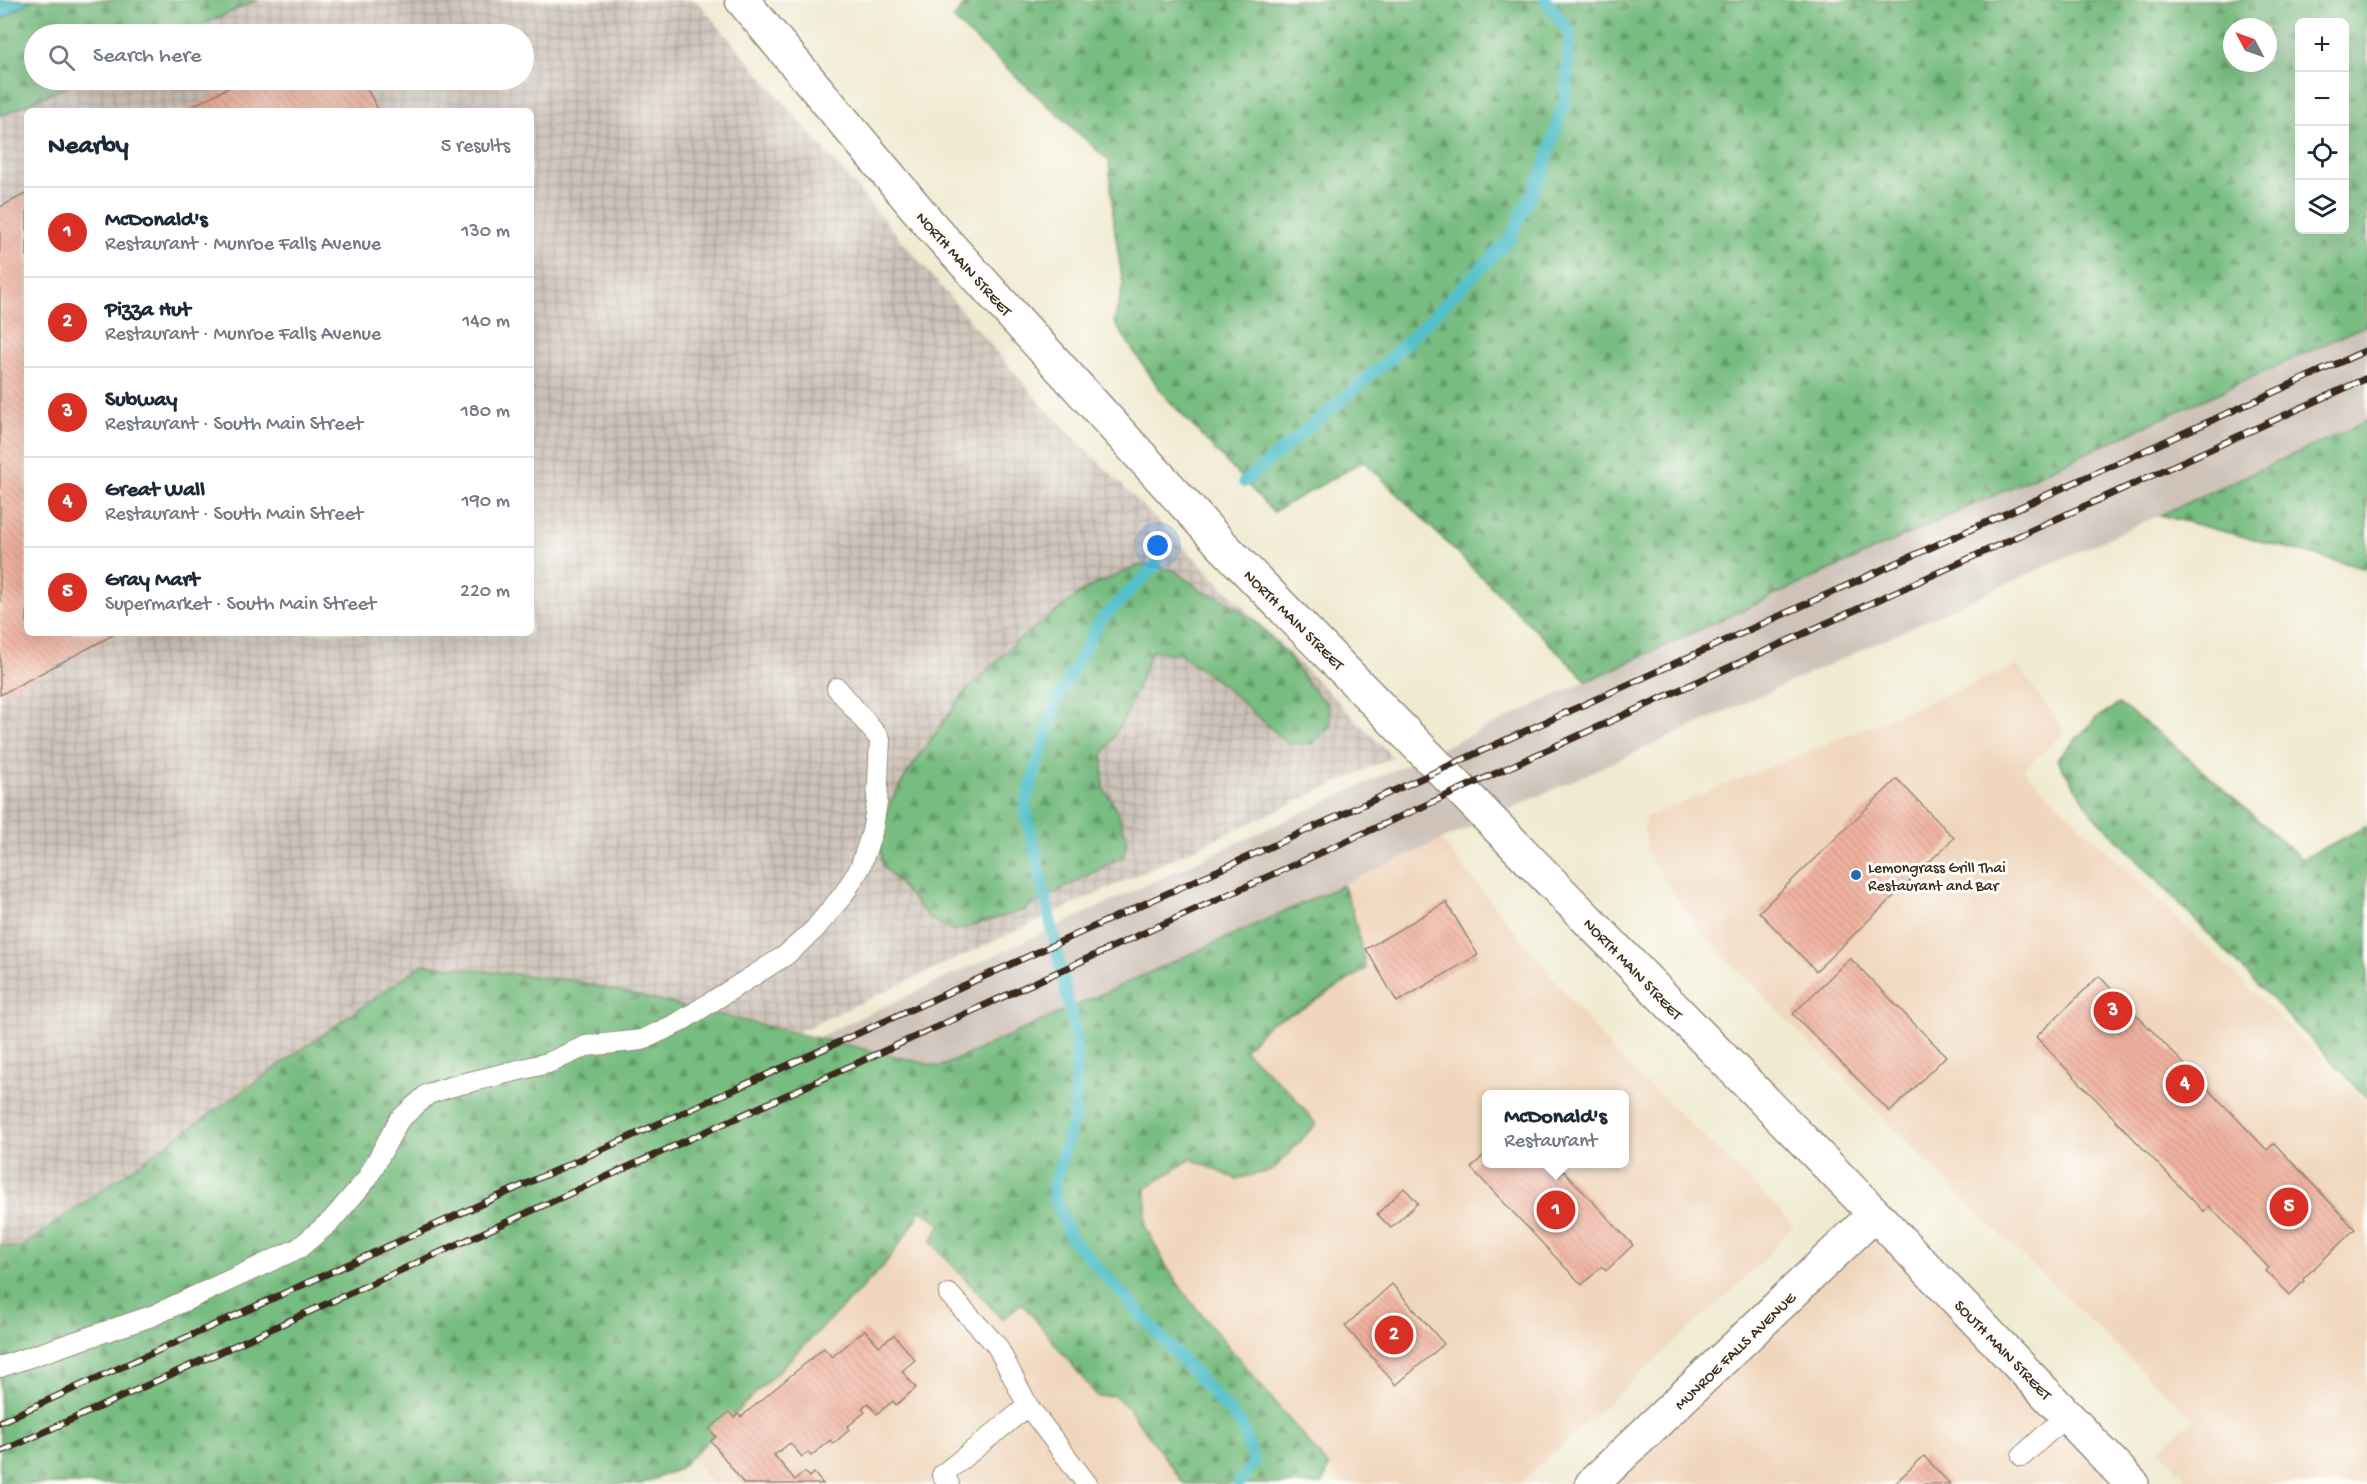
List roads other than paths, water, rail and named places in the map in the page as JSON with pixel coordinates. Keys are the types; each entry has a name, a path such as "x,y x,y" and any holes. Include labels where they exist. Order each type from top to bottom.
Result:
{"main road":[{"name":"NORTH MAIN STREET","path":"742,0 933,228 1221,544 1875,1214"},
{"name":"SOUTH MAIN STREET","path":"1875,1214 2132,1484"},
{"name":"MUNROE FALLS AVENUE","path":"1592,1484 1875,1214"}],"lane":[{"path":"0,1367 152,1316 299,1248 331,1221 367,1179 399,1120 428,1094 548,1063 585,1046 642,1040 678,1023 786,955 814,930 843,895 860,868 872,832 877,803 880,739 837,688"},
{"path":"949,1294 997,1346 1028,1406 1088,1484"},
{"path":"949,1484 942,1475 1028,1406"},
{"path":"2022,1456 2067,1415"}],"water":[{"path":"0,0 32,0 0,21"}],"waterway":[{"path":"1244,482 1390,359 1509,240 1544,169 1566,96 1570,34 1546,0"},
{"path":"1156,565 1100,621 1056,702 1025,806 1076,1038 1075,1114 1053,1190 1069,1236 1242,1425 1254,1463 1239,1484"}],"railway":[{"path":"0,1422 2367,350"},
{"path":"0,1452 2367,378"}],"place":[{"name":"Lemongrass Grill Thai Restaurant and Bar","path":"1856,875"},
{"name":"Subway","path":"2113,1011"},
{"name":"Great Wall","path":"2185,1084"},
{"name":"Gray Mart","path":"2289,1207"},
{"name":"McDonald's","path":"1556,1210"},
{"name":"Pizza Hut","path":"1394,1335"}]}
